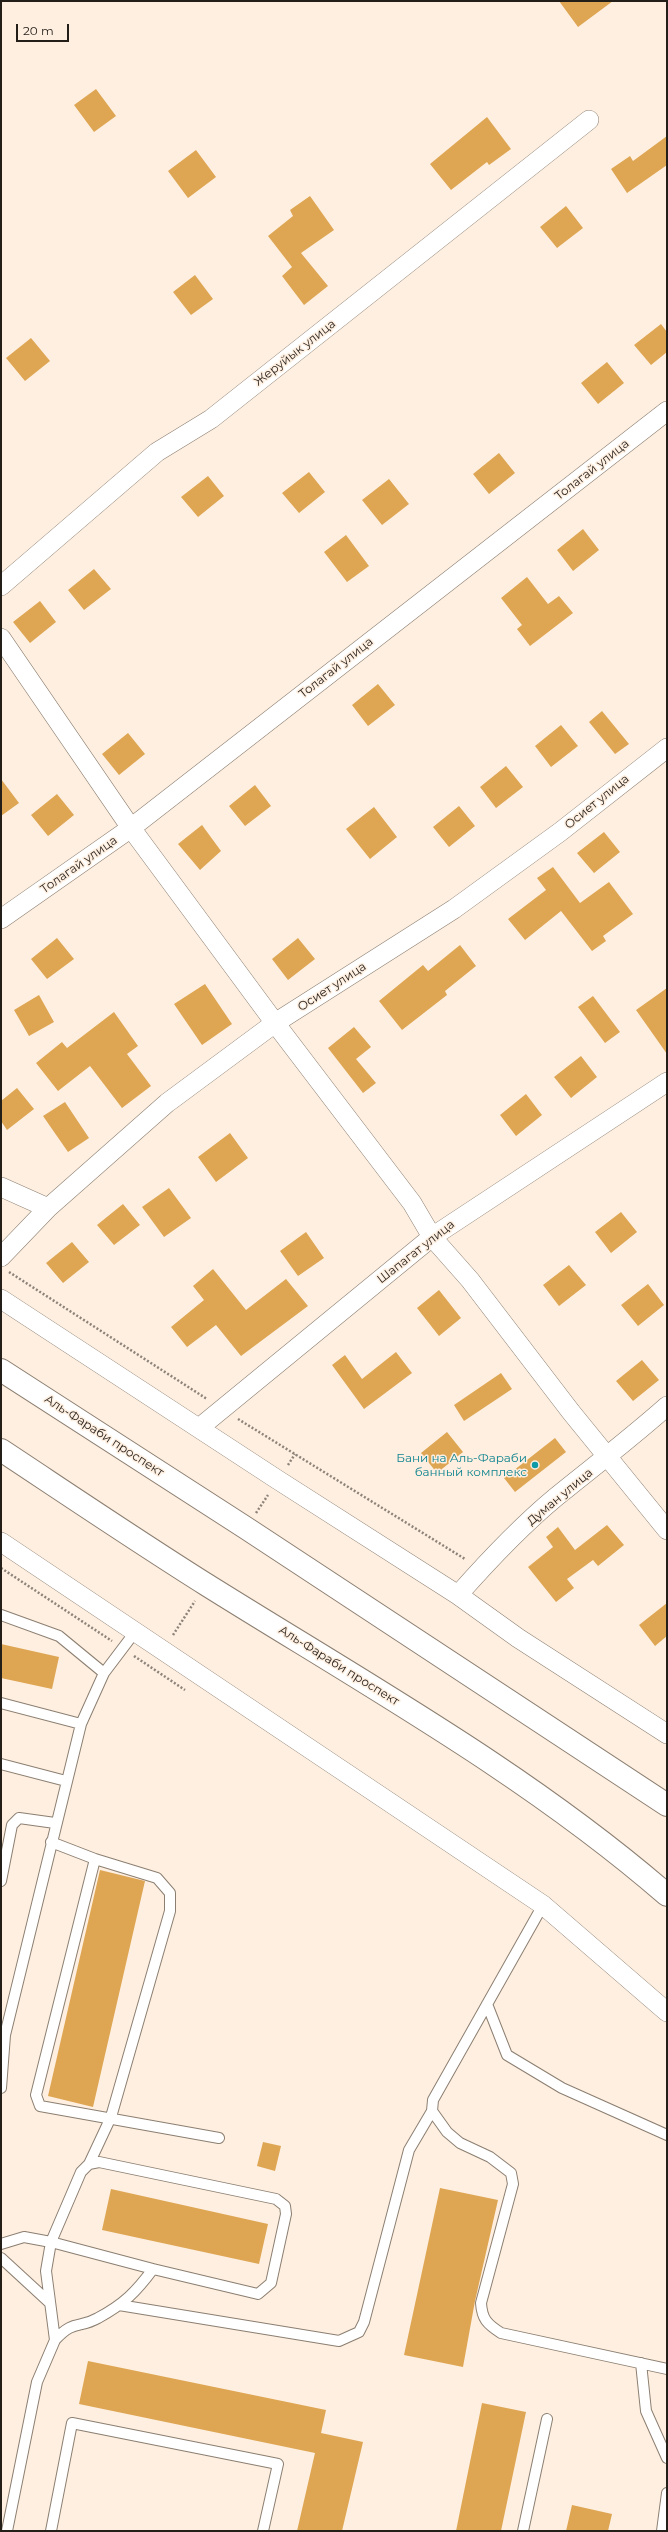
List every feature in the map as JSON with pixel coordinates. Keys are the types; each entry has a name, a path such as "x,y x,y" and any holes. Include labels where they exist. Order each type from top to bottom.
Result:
{"street":[{"name":"Жеруйык улица","path":"1,586 158,452 211,419 589,120"},
{"name":"Толагай улица","path":"1,919 132,828 667,411"},
{"path":"1,638 132,828 275,1023 408,1197 432,1237 470,1280 571,1412 667,1530"},
{"name":"Осиет улица","path":"1,1257 48,1208 167,1103 275,1023 454,909 560,832 667,748"},
{"name":"Шапагат улица","path":"199,1428 432,1237 667,1082"},
{"path":"1,1187 48,1208"},
{"path":"1,1299 458,1594 518,1638 667,1734"},
{"name":"Аль-Фараби проспект","path":"1,1370 214,1507 667,1806"},
{"name":"Думан улица","path":"458,1594 481,1569 555,1498 609,1457 667,1406"},
{"name":"Аль-Фараби проспект","path":"1,1450 206,1584 331,1660 542,1798 626,1860 667,1895"},
{"path":"1,1542 543,1905 667,2012"}],"lane":[{"path":"1,1615 59,1636 104,1672"},
{"path":"1,2088 3,2035 81,1724 104,1672 135,1632"},
{"path":"1,1703 81,1724"},
{"path":"1,1764 66,1781"},
{"path":"1,1881 12,1825 19,1818 55,1823"},
{"path":"51,1842 95,1859 158,1878 170,1893 170,1911 111,2118 89,2164 81,2172 51,2242 46,2271 55,2340"},
{"path":"95,1859 36,2095 40,2106 219,2138"},
{"path":"119,2305 339,2341 359,2332 364,2322 409,2150 432,2111 433,2100 543,1905"},
{"path":"487,2004 507,2056 562,2088 667,2135"},
{"path":"432,2111 447,2132 460,2143 490,2157 511,2173 513,2184 481,2303 482,2317 488,2325 501,2334 667,2369"},
{"path":"1,2244 24,2237 51,2242 153,2269 258,2294 271,2283 286,2214 285,2206 276,2199 99,2162 89,2164"},
{"path":"1,2258 50,2303"},
{"path":"7,2531 37,2382 55,2340 65,2328 97,2319 133,2296 153,2269"},
{"path":"641,2363 646,2411 667,2458"},
{"path":"523,2531 547,2419"},
{"path":"51,2531 72,2423 278,2464 263,2531"},
{"path":"662,2531 667,2493"}],"path":[{"path":"152,1668 206,1584"}],"building":[{"path":"559,1 613,1 578,27"},
{"path":"96,89 116,116 94,132 74,105"},
{"path":"487,117 511,149 489,165 487,162 451,190 430,164"},
{"path":"667,136 667,165 627,193 611,169 630,156 633,161"},
{"path":"196,150 216,177 188,198 168,171"},
{"path":"310,196 334,230 301,253 328,286 304,305 282,276 292,267 268,236 293,216 290,210"},
{"path":"566,206 583,228 557,248 540,227"},
{"path":"195,275 213,299 191,315 173,292"},
{"path":"661,324 667,332 667,352 651,365 634,345"},
{"path":"31,338 50,361 25,381 6,358"},
{"path":"607,362 624,383 598,404 581,383"},
{"path":"499,453 515,473 489,494 473,474"},
{"path":"309,472 325,492 299,513 282,493"},
{"path":"208,476 224,496 198,517 181,497"},
{"path":"389,479 409,504 382,525 362,500"},
{"path":"583,529 599,550 573,571 557,550"},
{"path":"346,535 369,566 347,582 324,552"},
{"path":"94,569 111,589 84,610 68,590"},
{"path":"527,577 548,604 559,596 573,613 530,646 517,629 522,625 501,598"},
{"path":"40,601 56,622 30,643 13,622"},
{"path":"378,684 395,705 368,726 352,705"},
{"path":"602,711 629,744 615,754 589,722"},
{"path":"561,725 578,746 551,767 535,746"},
{"path":"128,733 145,754 119,775 102,754"},
{"path":"506,766 523,787 496,808 480,787"},
{"path":"1,779 19,803 1,816"},
{"path":"255,785 271,806 245,826 229,806"},
{"path":"57,794 74,815 48,836 31,815"},
{"path":"459,806 475,826 449,847 433,827"},
{"path":"374,807 397,837 370,859 346,829"},
{"path":"202,825 221,851 200,870 178,844"},
{"path":"604,832 620,852 594,873 577,853"},
{"path":"553,867 580,903 609,882 633,914 603,936 606,941 592,951 561,911 525,940 508,919 546,890 537,878"},
{"path":"57,938 74,959 47,979 31,959"},
{"path":"298,938 315,959 288,980 272,959"},
{"path":"460,945 476,966 445,991 447,995 402,1030 379,1001 423,965 428,971"},
{"path":"205,984 232,1024 202,1045 174,1004"},
{"path":"667,988 667,1054 636,1010"},
{"path":"39,995 54,1022 29,1036 14,1010"},
{"path":"593,996 620,1032 605,1043 578,1007"},
{"path":"114,1012 138,1046 127,1054 151,1086 122,1108 90,1066 58,1091 36,1063 62,1042 67,1048"},
{"path":"354,1027 371,1047 356,1059 376,1083 363,1093 328,1048"},
{"path":"581,1056 597,1077 571,1098 554,1077"},
{"path":"17,1088 34,1109 7,1130 1,1121 1,1101"},
{"path":"526,1094 542,1115 516,1136 500,1115"},
{"path":"65,1102 89,1138 68,1152 43,1116"},
{"path":"230,1133 248,1158 216,1182 198,1157"},
{"path":"169,1188 191,1218 164,1237 142,1207"},
{"path":"123,1204 140,1225 114,1245 97,1225"},
{"path":"621,1212 637,1232 611,1253 595,1232"},
{"path":"306,1232 324,1258 298,1276 280,1251"},
{"path":"72,1242 89,1262 63,1283 46,1263"},
{"path":"569,1265 586,1285 559,1306 543,1285"},
{"path":"213,1269 246,1310 286,1279 308,1306 241,1356 216,1325 187,1347 171,1327 204,1300 193,1286"},
{"path":"648,1284 664,1305 638,1326 621,1305"},
{"path":"439,1290 461,1318 439,1336 417,1308"},
{"path":"396,1352 412,1373 364,1409 332,1365 345,1355 362,1379"},
{"path":"642,1360 659,1380 633,1401 616,1381"},
{"path":"501,1373 512,1389 464,1421 454,1405"},
{"path":"447,1432 463,1452 437,1473 421,1453"},
{"name":"Бани на Аль-Фараби банный комплекс","path":"555,1438 566,1452 515,1492 504,1478"},
{"path":"607,1525 624,1545 598,1566 593,1560 567,1579 574,1588 556,1602 528,1567 553,1547 546,1537 558,1527 575,1550"},
{"path":"667,1603 667,1636 655,1646 639,1625"},
{"path":"1,1644 59,1657 52,1689 1,1678"},
{"path":"100,1870 145,1881 93,2107 48,2096"},
{"path":"263,2142 281,2146 275,2171 257,2166"},
{"path":"440,2188 498,2200 475,2301 463,2367 404,2355"},
{"path":"111,2189 268,2224 259,2264 102,2230"},
{"path":"88,2361 326,2410 321,2433 363,2442 342,2531 297,2531 315,2453 79,2404"},
{"path":"482,2403 526,2412 501,2531 456,2531"},
{"path":"572,2505 612,2514 608,2531 566,2531"}],"place":[{"name":"Бани на Аль-Фараби банный комплекс","path":"535,1465"}]}
